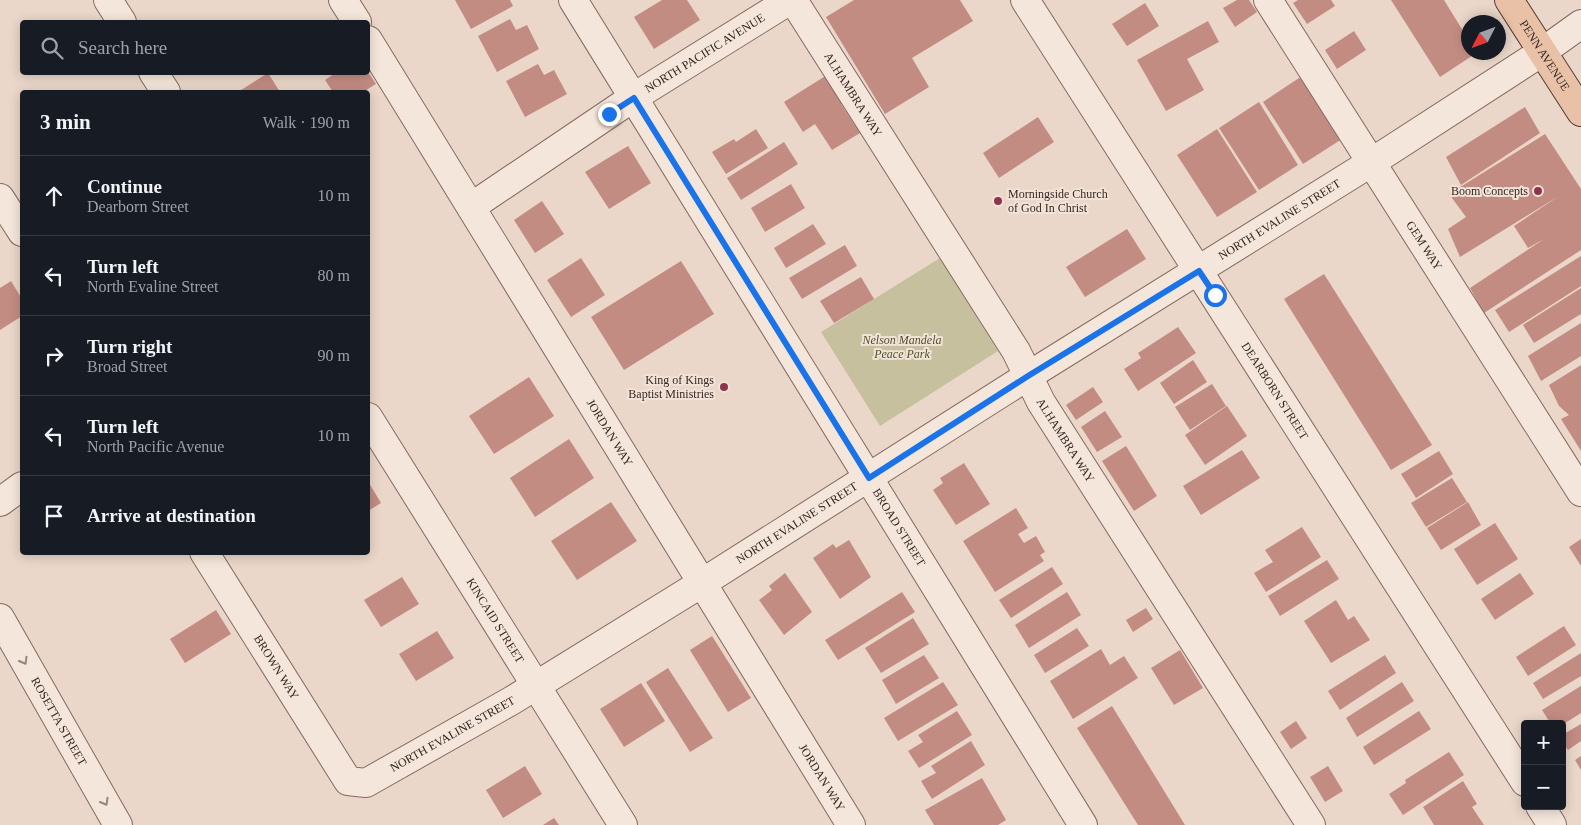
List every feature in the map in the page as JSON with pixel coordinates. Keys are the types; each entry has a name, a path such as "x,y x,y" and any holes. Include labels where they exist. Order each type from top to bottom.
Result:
{"main road":[{"name":"PENN AVENUE","path":"1509,0 1581,112"}],"street":[{"path":"108,0 121,20"},
{"path":"343,0 356,20"},
{"name":"BROAD STREET","path":"573,0 1083,825"},
{"name":"NORTH PACIFIC AVENUE","path":"471,206 634,98 792,0"},
{"name":"ALHAMBRA WAY","path":"792,0 1016,351 1041,402 1311,825"},
{"name":"DEARBORN STREET","path":"1025,0 1521,776"},
{"name":"GEM WAY","path":"1268,0 1581,492"},
{"name":"NORTH EVALINE STREET","path":"348,781 366,782 536,686 1372,162 1542,52 1581,24"},
{"name":"JORDAN WAY","path":"370,43 852,825"},
{"path":"155,75 165,90"},
{"path":"0,198 20,229"},
{"name":"KINCAID STREET","path":"370,420 623,825"},
{"path":"0,502 20,487"},
{"name":"BROWN WAY","path":"206,555 348,781"},
{"name":"ROSETTA STREET","path":"0,618 118,825"},
{"path":"1543,810 1552,825"}],"green space":[{"name":"Nelson Mandela Peace Park","path":"940,258 998,351 880,426 821,332"}],"building":[{"path":"455,0 510,0 513,6 471,29"},
{"path":"662,0 687,0 700,20 654,49 634,17"},
{"path":"854,0 960,0 973,21 912,58 929,87 885,114 826,17"},
{"path":"1237,0 1249,0 1257,12 1235,27 1223,8"},
{"path":"1298,0 1331,0 1335,6 1307,24 1293,3"},
{"path":"1391,0 1444,0 1461,28 1461,60 1466,60 1440,77"},
{"path":"1145,3 1159,26 1127,46 1112,24"},
{"path":"510,19 516,30 527,25 539,49 497,72 478,36"},
{"path":"1208,21 1219,42 1187,59 1204,90 1166,111 1137,60"},
{"path":"1354,31 1366,50 1337,69 1325,50"},
{"path":"538,64 544,75 554,70 567,94 525,117 506,81"},
{"path":"265,75 269,75 279,90 241,90"},
{"path":"332,75 370,75 376,84 366,90 332,90 325,80"},
{"path":"827,75 844,101 841,104 860,133 832,150 815,124 803,132 784,102"},
{"path":"1302,76 1342,139 1303,164 1263,102"},
{"path":"1259,102 1298,165 1259,190 1219,128"},
{"path":"1525,107 1540,133 1461,185 1446,157"},
{"path":"1038,117 1054,142 999,178 983,153"},
{"path":"756,129 768,148 726,174 712,152 734,139 736,142"},
{"path":"1217,129 1257,192 1217,217 1177,155"},
{"path":"1545,134 1581,189 1581,250 1484,313 1470,288 1544,239 1528,248 1514,226 1559,196 1460,257 1448,229 1466,217 1449,194"},
{"path":"784,142 798,164 741,200 727,178"},
{"path":"628,146 651,183 609,209 585,172"},
{"path":"791,184 805,208 765,232 751,208"},
{"path":"542,201 564,234 535,253 514,220"},
{"path":"813,224 826,244 786,268 774,248"},
{"path":"1127,229 1146,259 1085,297 1066,267"},
{"path":"845,245 857,266 802,299 789,278"},
{"path":"1581,256 1581,286 1509,332 1495,310"},
{"path":"581,258 605,295 571,317 547,280"},
{"path":"681,261 714,314 624,370 591,317"},
{"path":"1324,274 1432,445 1391,470 1284,299"},
{"path":"861,277 874,299 834,323 820,301"},
{"path":"11,281 20,296 20,317 0,330 0,288"},
{"path":"1581,288 1581,314 1534,343 1523,325"},
{"path":"1581,323 1581,356 1541,381 1528,356"},
{"path":"1178,327 1196,353 1138,391 1124,369 1141,358 1138,353"},
{"path":"1193,360 1207,382 1174,404 1160,383"},
{"path":"1581,365 1581,451 1561,419 1569,415 1559,406 1549,385"},
{"path":"529,377 554,416 494,454 469,416"},
{"path":"1212,384 1226,406 1190,430 1175,407"},
{"path":"1093,387 1103,402 1076,420 1066,405"},
{"path":"1227,406 1247,436 1205,465 1185,435"},
{"path":"1105,411 1122,437 1097,452 1081,427"},
{"path":"569,439 594,478 535,517 510,478"},
{"path":"1126,446 1157,496 1134,511 1102,461"},
{"path":"1242,450 1260,478 1201,515 1183,486"},
{"path":"1439,451 1453,474 1416,498 1401,474"},
{"path":"964,463 990,504 956,525 933,490 943,483 940,478"},
{"path":"1452,478 1467,502 1426,527 1411,503"},
{"path":"370,485 381,503 370,510"},
{"path":"611,502 637,541 577,580 551,541"},
{"path":"1468,502 1481,525 1441,550 1427,528"},
{"path":"1016,508 1028,528 1018,534 1024,543 1036,536 1045,552 1040,555 1044,561 995,592 963,541"},
{"path":"1495,523 1518,559 1477,585 1454,549"},
{"path":"1302,527 1321,557 1266,592 1254,573 1273,562 1265,550"},
{"path":"1581,539 1581,566 1569,547"},
{"path":"849,540 871,577 840,599 813,558 833,544 836,548"},
{"path":"1327,560 1339,579 1280,616 1268,596"},
{"path":"1052,567 1063,584 1011,618 999,600"},
{"path":"785,573 812,612 784,635 759,600 772,590 769,586"},
{"path":"1520,573 1534,594 1495,620 1481,599"},
{"path":"402,577 419,604 381,627 364,600"},
{"path":"902,592 915,612 838,660 825,640"},
{"path":"1067,592 1081,615 1029,648 1015,625"},
{"path":"1336,600 1348,620 1354,616 1370,640 1331,663 1304,621"},
{"path":"1146,608 1153,619 1133,632 1126,620"},
{"path":"216,610 231,634 185,663 170,639"},
{"path":"913,618 929,644 881,673 865,648"},
{"path":"1564,626 1576,645 1528,676 1516,657"},
{"path":"1077,628 1089,646 1045,673 1034,655"},
{"path":"437,631 454,658 416,681 399,654"},
{"path":"712,636 751,698 728,712 690,650"},
{"path":"1101,649 1110,665 1124,656 1138,678 1073,719 1050,681"},
{"path":"1180,650 1203,688 1174,705 1151,668"},
{"path":"1581,653 1581,676 1543,699 1533,683"},
{"path":"924,655 939,678 896,704 882,680"},
{"path":"1385,655 1396,673 1340,710 1328,691"},
{"path":"668,668 713,738 690,752 646,682"},
{"path":"943,682 958,705 898,741 884,718"},
{"path":"1402,682 1414,701 1357,737 1346,718"},
{"path":"641,683 665,721 624,747 600,709"},
{"path":"1581,686 1581,713 1566,722 1566,720 1548,720 1542,710"},
{"path":"1112,706 1185,825 1138,825 1077,728"},
{"path":"957,711 972,735 919,768 908,751 923,742 918,735"},
{"path":"1419,711 1431,729 1374,765 1363,747"},
{"path":"1296,721 1307,738 1291,749 1280,732"},
{"path":"1581,724 1581,741 1568,750 1566,747 1566,733"},
{"path":"971,741 985,765 932,799 921,781 936,773 931,766"},
{"path":"1449,752 1464,775 1403,815 1389,794 1406,783 1405,780"},
{"path":"1581,756 1581,770 1575,760"},
{"path":"525,766 542,794 503,818 486,790"},
{"path":"1328,766 1343,791 1325,802 1310,777"},
{"path":"982,778 1006,820 998,825 934,825 925,810"},
{"path":"1463,781 1477,804 1472,807 1484,825 1434,825 1423,807"},
{"path":"554,818 559,825 543,825"}],"place":[{"name":"Boom Concepts","path":"1538,191"},
{"name":"Morningside Church of God In Christ","path":"998,201"},
{"name":"King of Kings Baptist Ministries","path":"724,387"}],"route":[{"path":"609,114 634,98 869,478 1028,376 1199,271 1215,295"}]}
